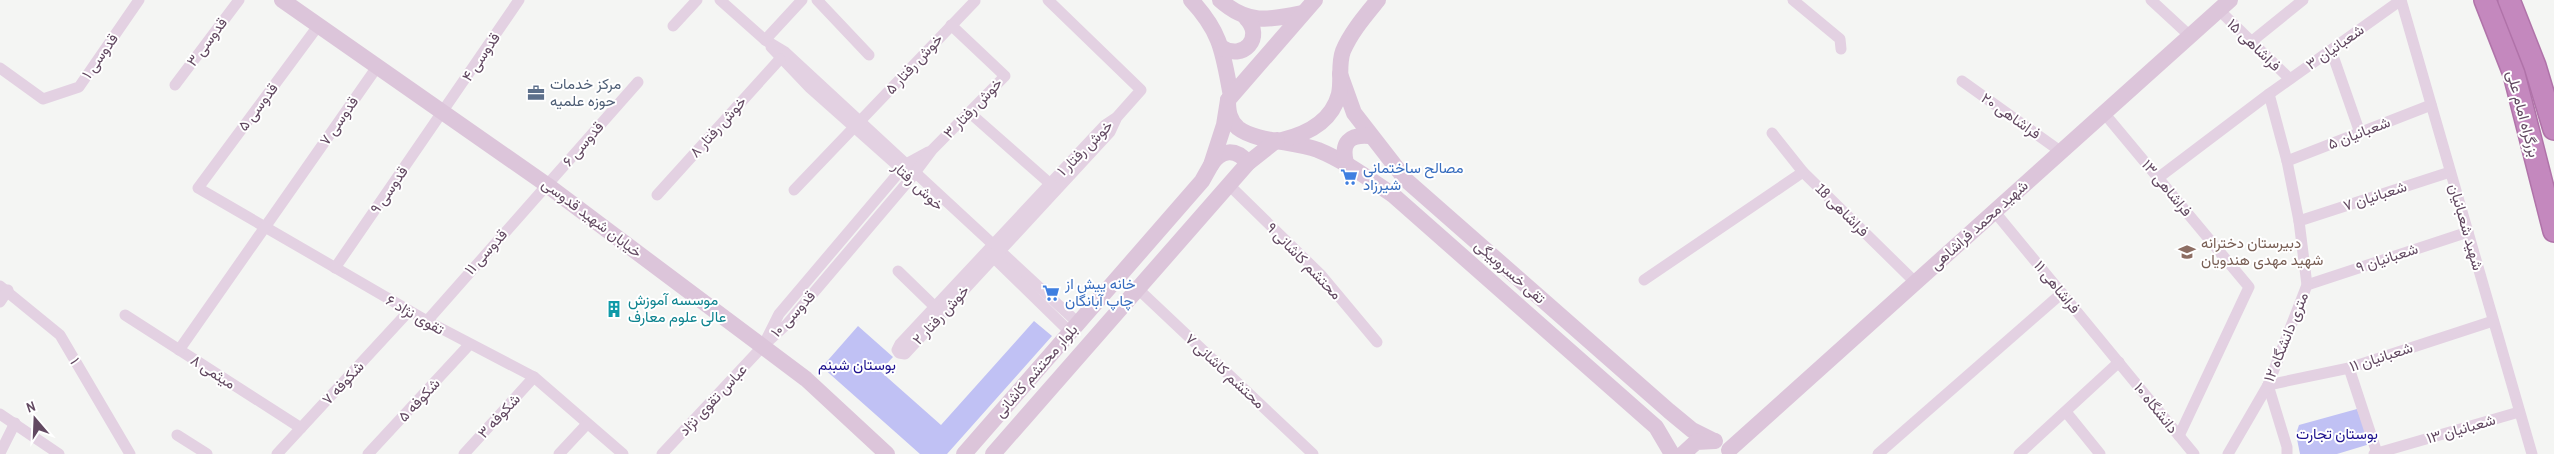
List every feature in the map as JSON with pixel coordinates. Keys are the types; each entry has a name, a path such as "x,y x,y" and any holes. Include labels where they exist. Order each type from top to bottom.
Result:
{"highway":[{"name":"بزرگراه امام علی","path":"2484,0 2514,74 2554,231"},
{"name":"بزرگراه امام علی","path":"2509,0 2535,66 2554,129"}],"main road":[{"name":"خیابان شهید قدوسی","path":"282,0 548,185 806,379 887,454"},
{"name":"تقی خسروبیگی","path":"1191,0 1209,19 1221,47 1229,98 1228,112 1238,128 1255,137 1280,140 1318,150 1346,164 1394,195 1656,427 1672,454"},
{"path":"1220,0 1246,18 1253,28 1253,40 1250,46 1239,52 1227,51 1221,47"},
{"path":"1229,98 1315,0"},
{"name":"بلوار محتشم کاشانی","path":"993,454 1248,163 1280,140 1302,136 1317,126 1331,111 1339,93 1343,52 1351,37 1378,0"},
{"name":"شهید محمد فراشاهی","path":"1730,452 1915,282 2224,5"},
{"path":"1246,18 1269,20 1303,14"},
{"name":"تقی خسروبیگی","path":"1340,74 1354,113 1370,136 1413,186 1669,411 1692,430 1714,440 1730,452"},
{"name":"بلوار محتشم کاشانی","path":"964,454 1202,181 1211,165 1224,126 1229,98"},
{"path":"1346,164 1343,152 1348,141 1358,135 1370,136"},
{"path":"1211,165 1216,157 1224,152 1233,152 1242,156 1248,163"},
{"path":"1683,454 1696,442 1714,440"}],"street":[{"name":"قدوسی ۱","path":"0,68 43,99 79,87 139,0"},
{"name":"قدوسی ۳","path":"175,85 240,0"},
{"name":"قدوسی ۴","path":"443,113 519,0"},
{"path":"673,26 697,0"},
{"name":"خوش رفتار","path":"720,0 765,40 780,59 914,175 1074,327"},
{"path":"765,40 802,0"},
{"path":"817,0 870,55"},
{"name":"خوش رفتار ۱","path":"993,252 1054,187 1110,132 1117,117 1141,90 1048,0"},
{"path":"1793,0 1840,39 1841,49"},
{"path":"2151,0 2190,36"},
{"path":"2251,42 2303,0"},
{"name":"شعبانیان ۳","path":"2158,178 2290,79 2401,0"},
{"name":"شهید شعبانیان","path":"2401,0 2532,454"},
{"name":"خوش رفتار ۵","path":"794,190 975,1"},
{"name":"فراشاهی ۱۵","path":"2224,5 2251,42 2290,79"},
{"name":"خوش رفتار ۳","path":"932,150 1005,76 951,25"},
{"name":"قدوسی ۵","path":"198,188 318,26"},
{"name":"خوش رفتار","path":"765,40 785,52 857,124"},
{"path":"2331,50 2360,133"},
{"name":"خوش رفتار ۸","path":"656,195 780,59"},
{"name":"قدوسی ۷","path":"179,350 377,67"},
{"name":"فراشاهی ۲۰","path":"1962,81 2060,151"},
{"name":"قدوسی ۶","path":"548,185 638,82"},
{"name":"۱۲ متری دانشگاه","path":"2228,454 2268,385 2307,285 2299,221 2288,162 2270,94"},
{"name":"شعبانیان ۵","path":"2288,162 2431,106"},
{"name":"قدوسی ۹","path":"335,268 443,113"},
{"path":"970,113 1054,187"},
{"name":"فراشاهی ۱۳","path":"2104,113 2249,287 2179,436"},
{"name":"فراشاهی 18","path":"1772,133 1803,172 1915,282"},
{"path":"904,167 932,150"},
{"name":"قدوسی ۱۰","path":"762,346 787,324 914,175 932,150"},
{"name":"قدوسی ۱۰","path":"762,346 779,314 904,167"},
{"path":"1644,280 1803,172"},
{"name":"شعبانیان ۷","path":"2299,221 2450,172"},
{"name":"محتشم کاشانی ۹","path":"1228,184 1321,275 1377,342"},
{"name":"قدوسی ۱۱","path":"427,322 548,185"},
{"name":"تقوی نژاد ۶","path":"198,188 409,312 469,345 534,377 623,454"},
{"name":"فراشاهی ۱۱","path":"1994,211 2119,362"},
{"name":"شعبانیان ۹","path":"2307,285 2468,232"},
{"name":"خوش رفتار ۲","path":"993,252 905,354 899,353 897,350 900,344 934,306 993,252"},
{"path":"898,271 934,306"},
{"path":"0,302 4,288"},
{"name":"۱","path":"4,288 60,335 130,454"},
{"name":"محتشم کاشانی ۷","path":"1137,288 1313,454"},
{"path":"1878,454 2062,293"},
{"name":"شکوفه ۷","path":"277,454 409,312"},
{"name":"میثمی ۸","path":"125,315 301,428"},
{"name":"شعبانیان ۱۱","path":"2268,385 2349,368 2493,321"},
{"name":"شکوفه ۵","path":"368,454 469,345"},
{"name":"عباس تقوی نژاد","path":"665,453 762,346"},
{"path":"2019,454 2119,362"},
{"name":"دانشگاه ۱۰","path":"2119,362 2194,454"},
{"path":"2349,368 2376,453"},
{"name":"شکوفه ۳","path":"464,454 534,377"},
{"path":"2268,385 2287,447 2287,454"},
{"path":"2066,412 2100,454"},
{"name":"شعبانیان ۱۳","path":"2376,453 2413,448 2519,412"},
{"path":"0,414 58,454"},
{"path":"0,453 14,423"},
{"path":"559,454 588,424"},
{"path":"177,435 207,454"}],"green space":[{"name":"بوستان شبنم","path":"1034,321 1052,336 947,454 920,454 822,367 858,326 893,357 880,371 941,425"},
{"name":"بوستان تجارت","path":"2357,409 2370,444 2337,454 2300,454 2296,434 2299,425"}],"place":[{"name":"مرکز خدمات حوزه علمیه","path":"536,93"},
{"name":"مصالح ساختمانی شیرزاد","path":"1349,177"},
{"name":"دبیرستان دخترانه شهید مهدی هندویان","path":"2187,252"},
{"name":"خانه پیش از چاپ آبانگان","path":"1051,293"},
{"name":"موسسه آموزش عالی علوم معارف","path":"614,309"}]}
